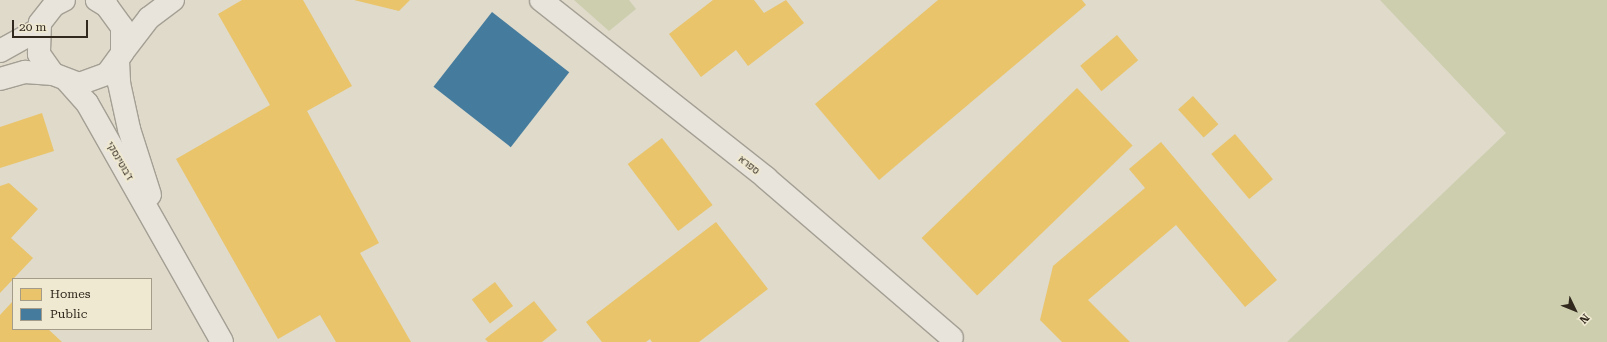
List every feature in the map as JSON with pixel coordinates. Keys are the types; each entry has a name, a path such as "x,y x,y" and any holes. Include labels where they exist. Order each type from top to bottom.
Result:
{"street":[{"path":"0,51 41,15 64,0"},
{"name":"ז'בוטינסקי","path":"97,0 112,10 122,27 119,83 129,129 167,244"},
{"path":"0,79 25,72 61,78 99,79 120,57 149,18 173,0"},
{"name":"ספרא","path":"541,0 766,178 952,338"},
{"name":"ז'בוטינסקי","path":"41,15 39,54 87,103 222,342"}],"green space":[{"path":"574,0 629,0 636,9 609,31"},
{"path":"1380,0 1607,0 1607,342 1287,342 1506,133"}],"building: Homes":[{"path":"242,0 303,0 352,86 307,111 379,243 360,253 411,342 336,342 320,315 278,339 176,159 270,105 218,14"},
{"path":"354,0 410,0 399,11"},
{"path":"713,0 754,0 764,13 786,0 804,23 748,66 736,50 701,77 669,34"},
{"path":"938,0 1082,0 1086,5 879,180 815,104"},
{"path":"1117,35 1138,60 1101,91 1080,66"},
{"path":"1077,88 1133,146 977,296 922,238"},
{"path":"1193,96 1218,124 1204,138 1178,109"},
{"path":"42,113 54,151 0,168 0,127"},
{"path":"1235,134 1273,179 1249,199 1211,154"},
{"path":"662,138 713,205 678,231 628,164"},
{"path":"1161,142 1277,280 1245,307 1176,225 1088,300 1130,342 1062,342 1040,320 1053,266 1145,188 1129,169"},
{"path":"9,183 38,209 11,238 33,258 14,278 12,278 12,280 0,293 0,186"},
{"path":"716,222 768,289 699,342 652,342 650,339 646,342 602,342 586,322"},
{"path":"495,282 513,306 490,323 472,299"},
{"path":"534,301 557,330 542,342 488,342 485,339"},
{"path":"12,302 12,330 49,330 62,342 0,342 0,315"}],"building: Public":[{"path":"492,12 569,72 511,147 434,87"}]}
